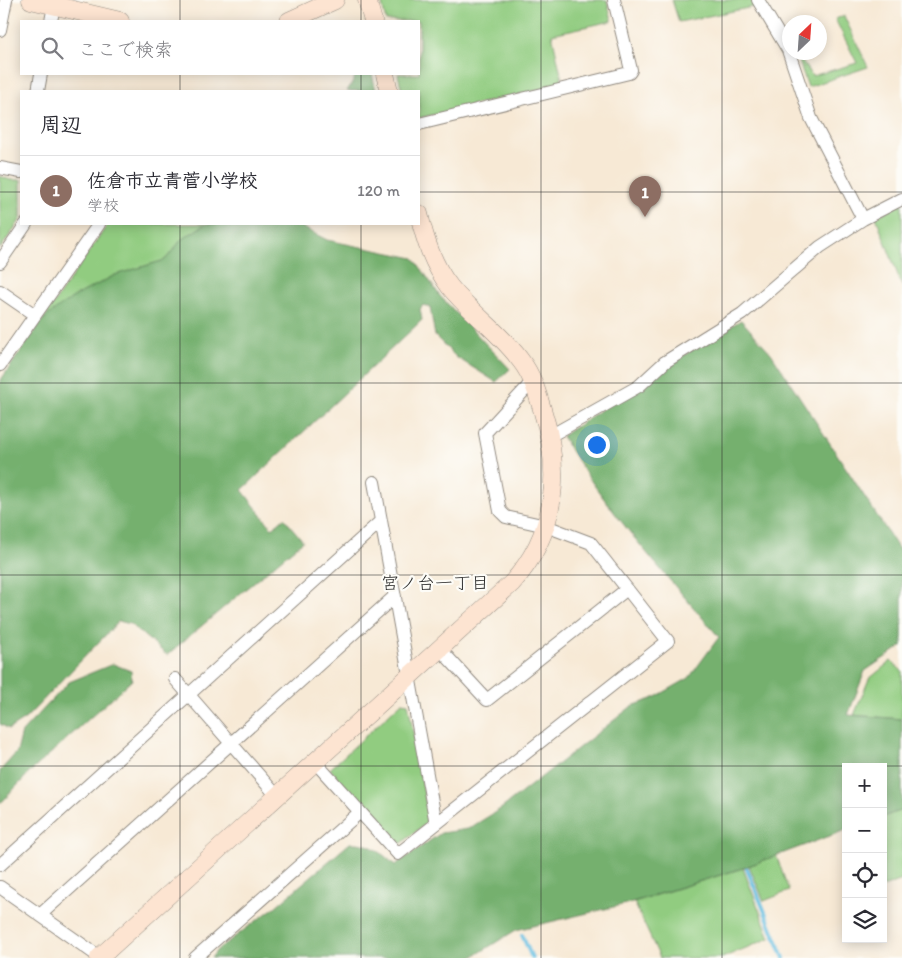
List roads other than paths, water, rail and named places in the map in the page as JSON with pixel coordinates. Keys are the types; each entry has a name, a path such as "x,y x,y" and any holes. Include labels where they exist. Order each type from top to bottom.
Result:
{"street":[{"path":"0,30 6,0"},
{"path":"31,0 53,14 110,20"},
{"path":"291,20 335,0"},
{"path":"368,0 372,20"},
{"path":"420,124 629,73 631,70 614,0"},
{"path":"758,0 788,50 811,118 863,219"},
{"path":"38,90 42,75"},
{"path":"385,75 389,90"},
{"path":"0,168 20,172"},
{"path":"550,436 639,386 665,362 742,314 820,247 863,219 902,199"},
{"path":"0,887 100,958 520,574 546,526 553,487 550,436 533,381 512,350 449,286 430,253 420,218"},
{"path":"0,262 25,225"},
{"path":"0,365 98,225"},
{"path":"0,291 35,315"},
{"path":"315,762 398,854 668,641 591,543 546,526 506,517 500,511 485,434 533,381"},
{"path":"374,482 436,824"},
{"path":"0,866 381,521"},
{"path":"440,649 487,700 627,589"},
{"path":"40,915 395,596"},
{"path":"175,679 277,796"},
{"path":"195,958 360,812"}],"waterway":[{"path":"747,869 784,958"},
{"path":"522,935 532,958"}],"place":[{"name":"佐倉市立青菅小学校","path":"645,217"}],"district":[{"name":"宮ノ台一丁目","path":"435,583"}]}
